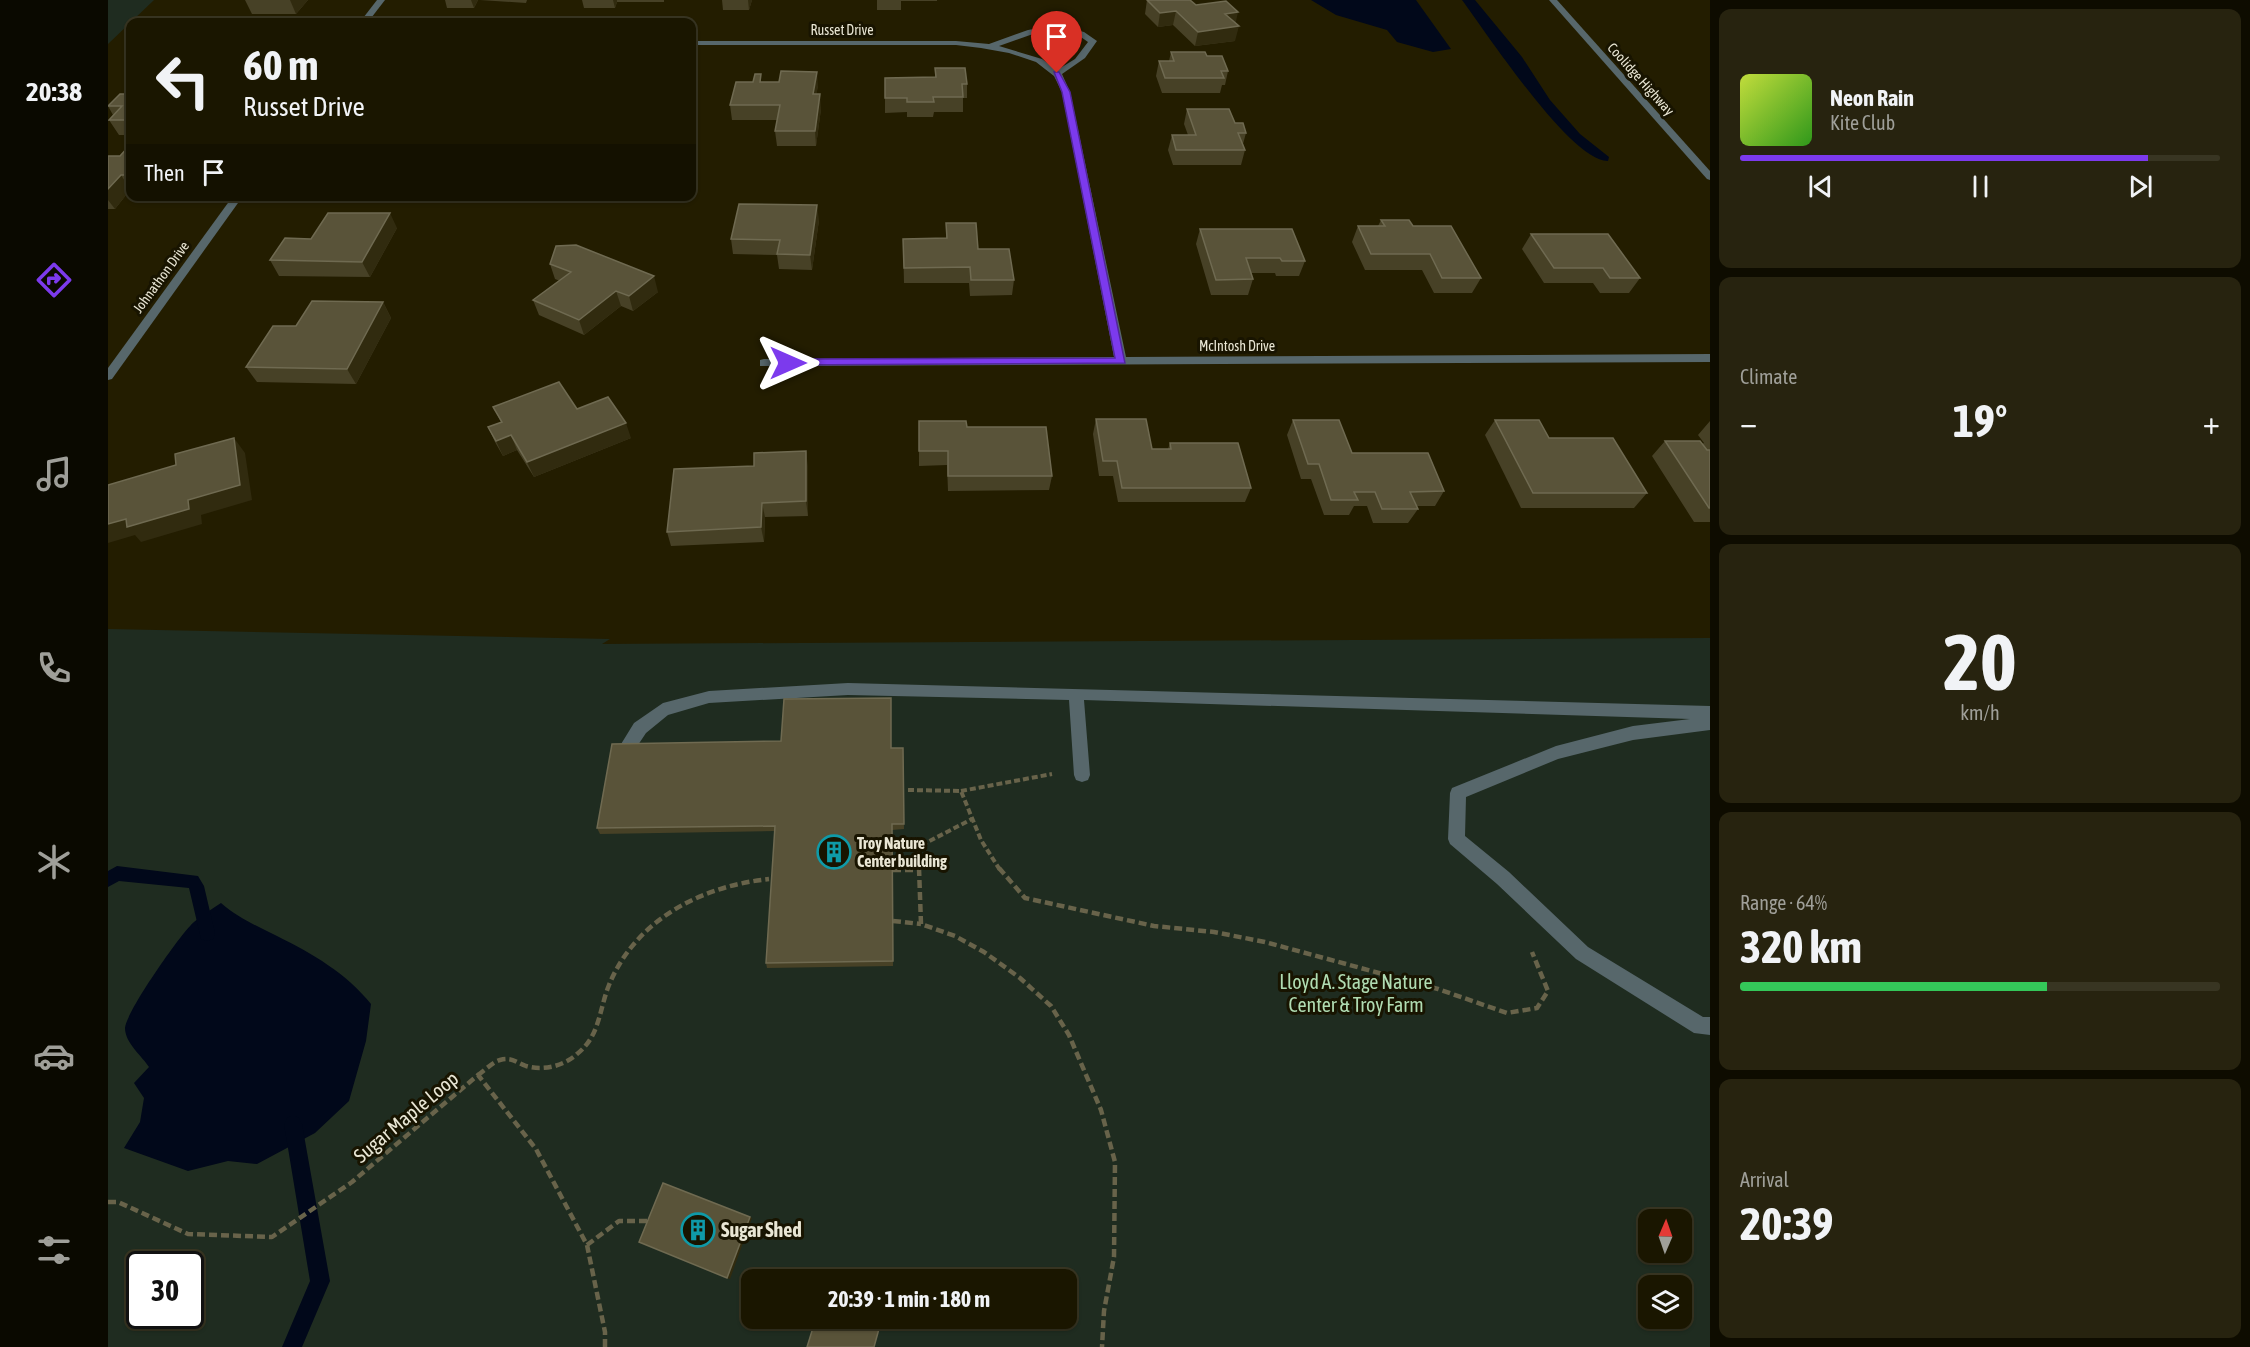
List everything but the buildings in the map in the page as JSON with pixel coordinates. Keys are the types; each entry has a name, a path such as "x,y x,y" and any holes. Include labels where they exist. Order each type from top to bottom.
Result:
{"street":[{"path":"367,18 381,0"},
{"name":"Coolidge Highway","path":"1553,0 1710,177"},
{"name":"Russet Drive","path":"696,43 956,43 992,46 1034,60 1057,73 1077,63 1088,52 1093,41 1080,31 1056,27 1034,30 992,46"},
{"path":"1057,73 1066,92 1121,361"},
{"name":"Johnathon Drive","path":"108,376 234,201"},
{"name":"McIntosh Drive","path":"764,363 1710,358"},
{"path":"626,749 640,728 663,710 709,697 848,689 1710,713"},
{"path":"1076,694 1082,775"},
{"path":"1710,723 1633,733 1556,753 1458,794 1456,839 1503,878 1582,953 1701,1026 1710,1026"}],"path":[{"path":"908,790 961,791 1042,773 1082,775"},
{"path":"961,791 981,840 1002,872 1025,898 1154,926 1214,932 1265,942 1438,989 1507,1013 1537,1008 1548,992 1531,950"},
{"path":"921,924 918,847 972,819"},
{"path":"893,870 919,870"},
{"path":"478,1075 498,1060 513,1058 523,1067 548,1068 565,1064 593,1037 609,985 620,965 638,940 664,916 690,901 739,881 769,879"},
{"path":"893,921 921,924 955,936 984,952 1020,978 1051,1006 1069,1035 1097,1100 1115,1162 1114,1257 1104,1311 1102,1347"},
{"name":"Sugar Maple Loop","path":"108,1202 118,1202 188,1234 272,1237 352,1182 478,1075 536,1149 587,1245 605,1332 604,1347"},
{"path":"587,1245 619,1221 650,1221"}],"green space":[{"path":"108,0 154,0 135,18 126,18 126,27 108,44"},
{"name":"Lloyd A. Stage Nature Center & Troy Farm","path":"108,629 610,639 602,644 1710,638 1710,1347 108,1347"}],"water":[{"path":"1311,0 1416,0 1451,49 1433,52 1397,42 1387,30 1336,15"},
{"path":"1462,0 1475,0 1522,57 1550,100 1580,134 1609,157 1608,161 1592,156 1573,141 1552,119 1530,93"},
{"path":"221,903 241,917 328,965 351,983 371,1004 366,1041 349,1101 315,1133 257,1164 228,1161 188,1171 124,1148 140,1122 144,1098 134,1083 149,1067 131,1044 125,1028 144,990 187,929"}],"waterway":[{"path":"108,880 117,873 193,881 207,933"},
{"path":"292,1347 320,1281 293,1124"}],"place":[{"name":"Troy Nature Center building","path":"834,852"},
{"name":"Sugar Shed","path":"698,1230"}],"route":[{"path":"788,363 1121,361 1066,92 1057,73"}]}
